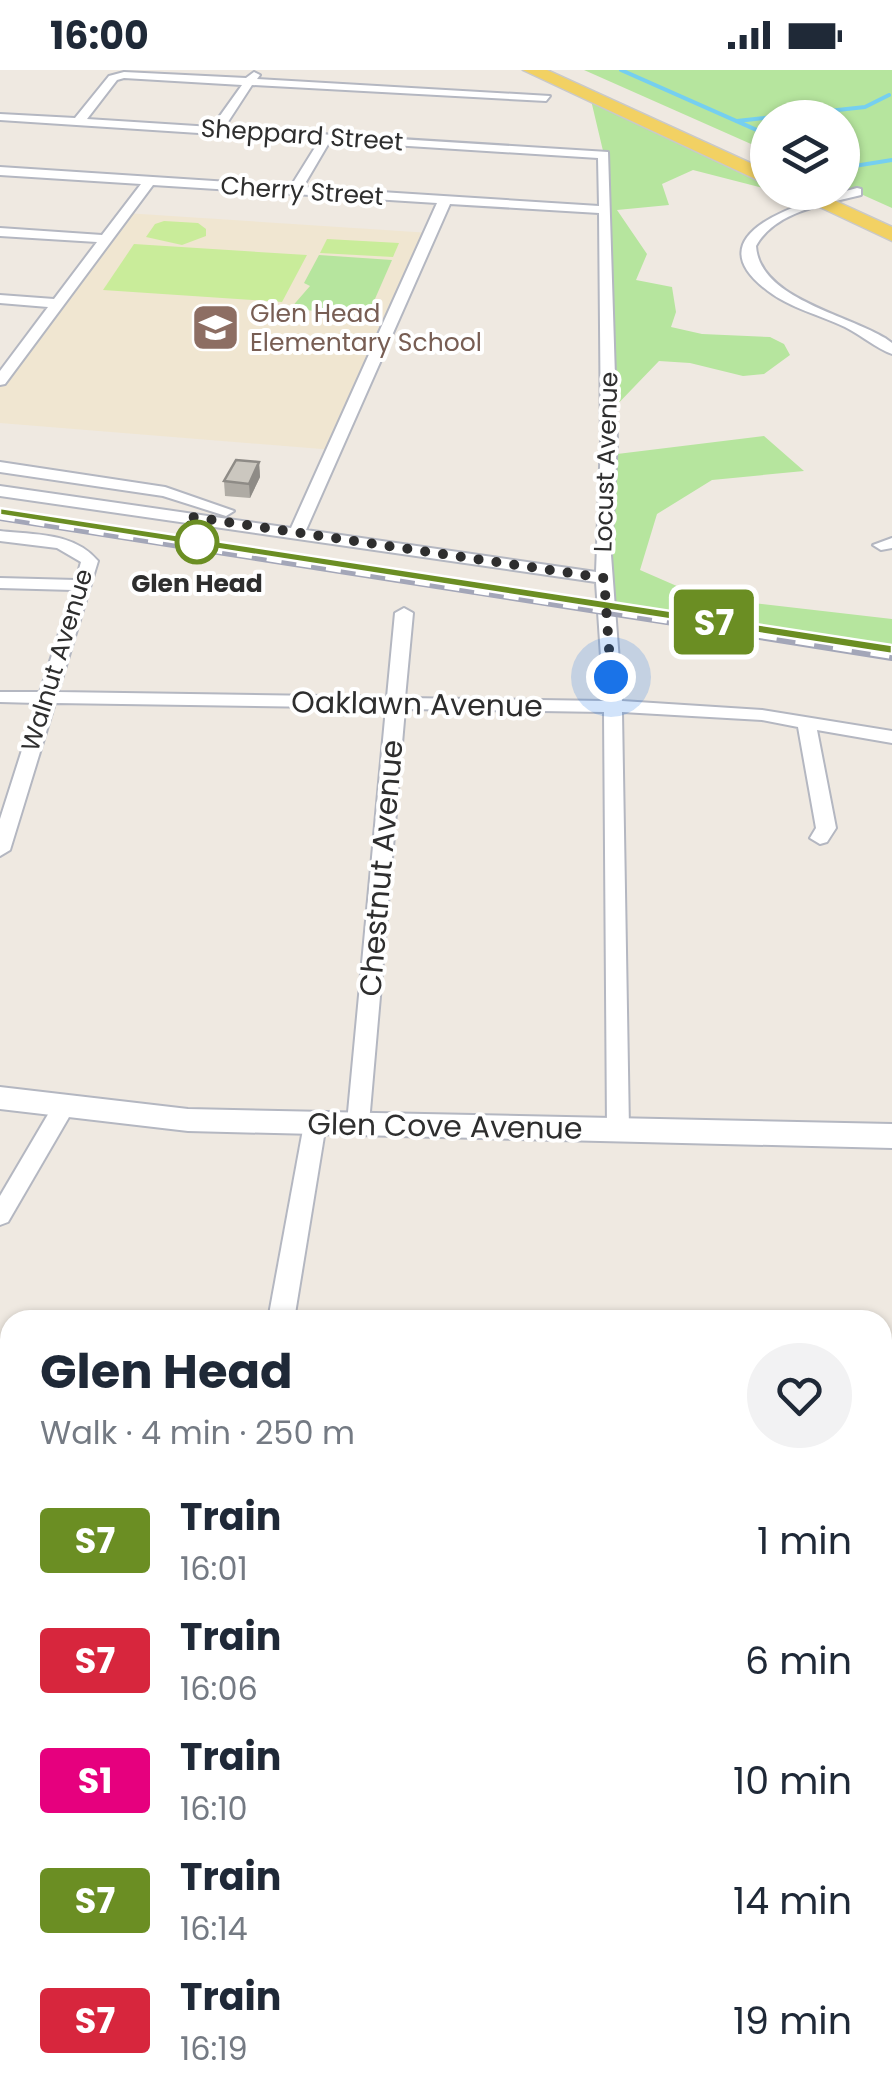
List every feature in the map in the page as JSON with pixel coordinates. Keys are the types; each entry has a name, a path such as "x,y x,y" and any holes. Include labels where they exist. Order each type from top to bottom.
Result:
{"main road":[{"path":"532,70 750,170"},
{"path":"837,210 892,235"},
{"name":"Glen Cove Avenue","path":"0,1098 188,1120 892,1136"}],"street":[{"path":"216,130 258,70"},
{"path":"78,122 117,76 546,98"},
{"name":"Sheppard Street","path":"0,117 604,155"},
{"path":"295,190 327,136"},
{"name":"Locust Avenue","path":"604,155 610,440 604,578 614,707 618,1130"},
{"name":"Cherry Street","path":"0,171 604,210"},
{"path":"0,380 149,181"},
{"path":"296,532 446,200"},
{"path":"796,210 759,230 750,242 752,266 784,296 851,324 892,350"},
{"path":"0,232 107,239"},
{"path":"0,299 60,304"},
{"path":"0,466 165,492 261,526"},
{"path":"0,492 261,526 604,578"},
{"name":"Walnut Avenue","path":"0,536 54,543 83,552 90,561 0,850"},
{"path":"0,583 83,585"},
{"name":"Chestnut Avenue","path":"358,1124 404,613"},
{"name":"Oaklawn Avenue","path":"0,696 726,711 892,736"},
{"path":"806,722 826,828 820,838"},
{"path":"0,1216 65,1105"},
{"path":"283,1310 315,1124"}],"shaded area":[{"name":"Glen Head Elementary School","path":"125,213 431,233 334,450 0,423 0,381"}],"green space":[{"path":"584,70 892,70 892,208 860,194 860,100 750,100 750,143"},
{"path":"590,96 750,171 750,185 693,170 662,184 669,205 617,210 647,254 636,280 672,287 676,312 671,327 702,334 770,337 784,344 790,355 764,374 743,376 690,363 659,361 609,413 604,155"},
{"path":"198,223 206,229 206,236 182,245 146,237 155,224"},
{"path":"327,239 399,243 393,257 320,253"},
{"path":"134,244 307,255 282,302 103,290"},
{"path":"319,255 392,260 371,308 329,312 290,309 310,286 304,283"},
{"path":"764,436 804,471 712,480 657,514 640,570 702,597 892,619 892,650 605,606 609,455"}],"building":[{"path":"236,460 259,462 249,484 224,481"}],"waterway":[{"path":"621,70 750,127"},
{"path":"737,121 865,107 889,95"},
{"path":"860,165 892,160"}],"railway":[{"path":"0,517 699,626"},
{"path":"683,623 892,656"}],"train":[{"name":"S7","path":"0,512 892,650"}],"place":[{"name":"Glen Head Elementary School","path":"215,327"},
{"name":"Glen Head","path":"197,542"}],"route":[{"path":"197,542 186,516 604,578 611,677"}]}
